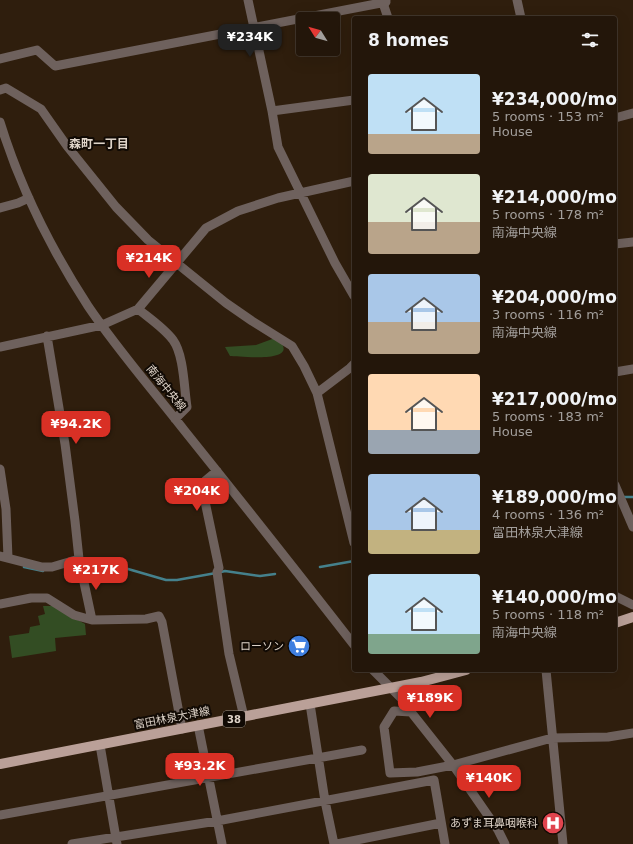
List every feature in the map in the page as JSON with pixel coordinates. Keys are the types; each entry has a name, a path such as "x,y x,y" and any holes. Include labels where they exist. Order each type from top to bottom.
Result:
{"main road":[{"path":"617,622 633,617"},
{"name":"富田林泉大津線","path":"0,764 421,682 458,672"}],"street":[{"path":"248,0 272,111 278,147 335,263 352,290"},
{"path":"517,0 521,16"},
{"path":"0,59 37,50 55,66 386,1 384,6 387,16"},
{"path":"0,90 6,88 41,109 67,146 116,207 148,240 226,303 252,322 292,346 304,366 316,393 352,535"},
{"path":"272,111 352,100"},
{"path":"617,117 633,113"},
{"name":"南海中央線","path":"0,122 2,134 29,198 62,262 102,325 121,352 293,566 352,642"},
{"path":"0,347 102,325 138,309 206,228 238,212 278,198 352,181"},
{"path":"0,208 29,198"},
{"path":"617,244 633,242"},
{"path":"138,309 173,340 180,352 187,407 175,419"},
{"path":"47,336 65,444 79,561 92,620"},
{"path":"316,393 352,366"},
{"path":"617,372 633,369"},
{"path":"0,469 6,509 4,557 42,567 52,567 79,561"},
{"path":"217,471 205,481 203,492 219,568 217,574 229,654 244,717"},
{"path":"617,490 633,527"},
{"path":"617,597 633,605"},
{"path":"0,604 31,598 47,598 74,615 92,620 146,619 159,616 162,622 182,729"},
{"path":"375,672 392,687 403,700 453,765 498,830 505,844"},
{"path":"546,672 563,844"},
{"path":"310,704 325,801 335,844 441,823"},
{"path":"393,788 384,727 394,710 411,712"},
{"path":"198,725 222,844"},
{"path":"390,773 417,772 453,765 552,738 608,737 633,733"},
{"path":"100,745 116,840"},
{"path":"0,815 362,750"},
{"path":"72,844 116,840 434,780 445,844"}],"green space":[{"path":"275,338 282,344 283,350 280,354 273,356 230,356 225,347 256,345"},
{"path":"43,606 53,606 85,624 86,635 55,638 56,651 12,658 9,636 29,633 30,627 40,625 38,616 45,614"}],"waterway":[{"path":"624,497 633,497"},
{"path":"82,562 97,560 166,580 177,580 216,573"},
{"path":"320,567 352,561"},
{"path":"24,567 43,571"},
{"path":"221,572 225,571 260,576 275,574"}],"place":[{"name":"ローソン","path":"299,646"},
{"name":"あずま耳鼻咽喉科","path":"553,823"}],"district":[{"name":"森町一丁目","path":"99,144"}]}
